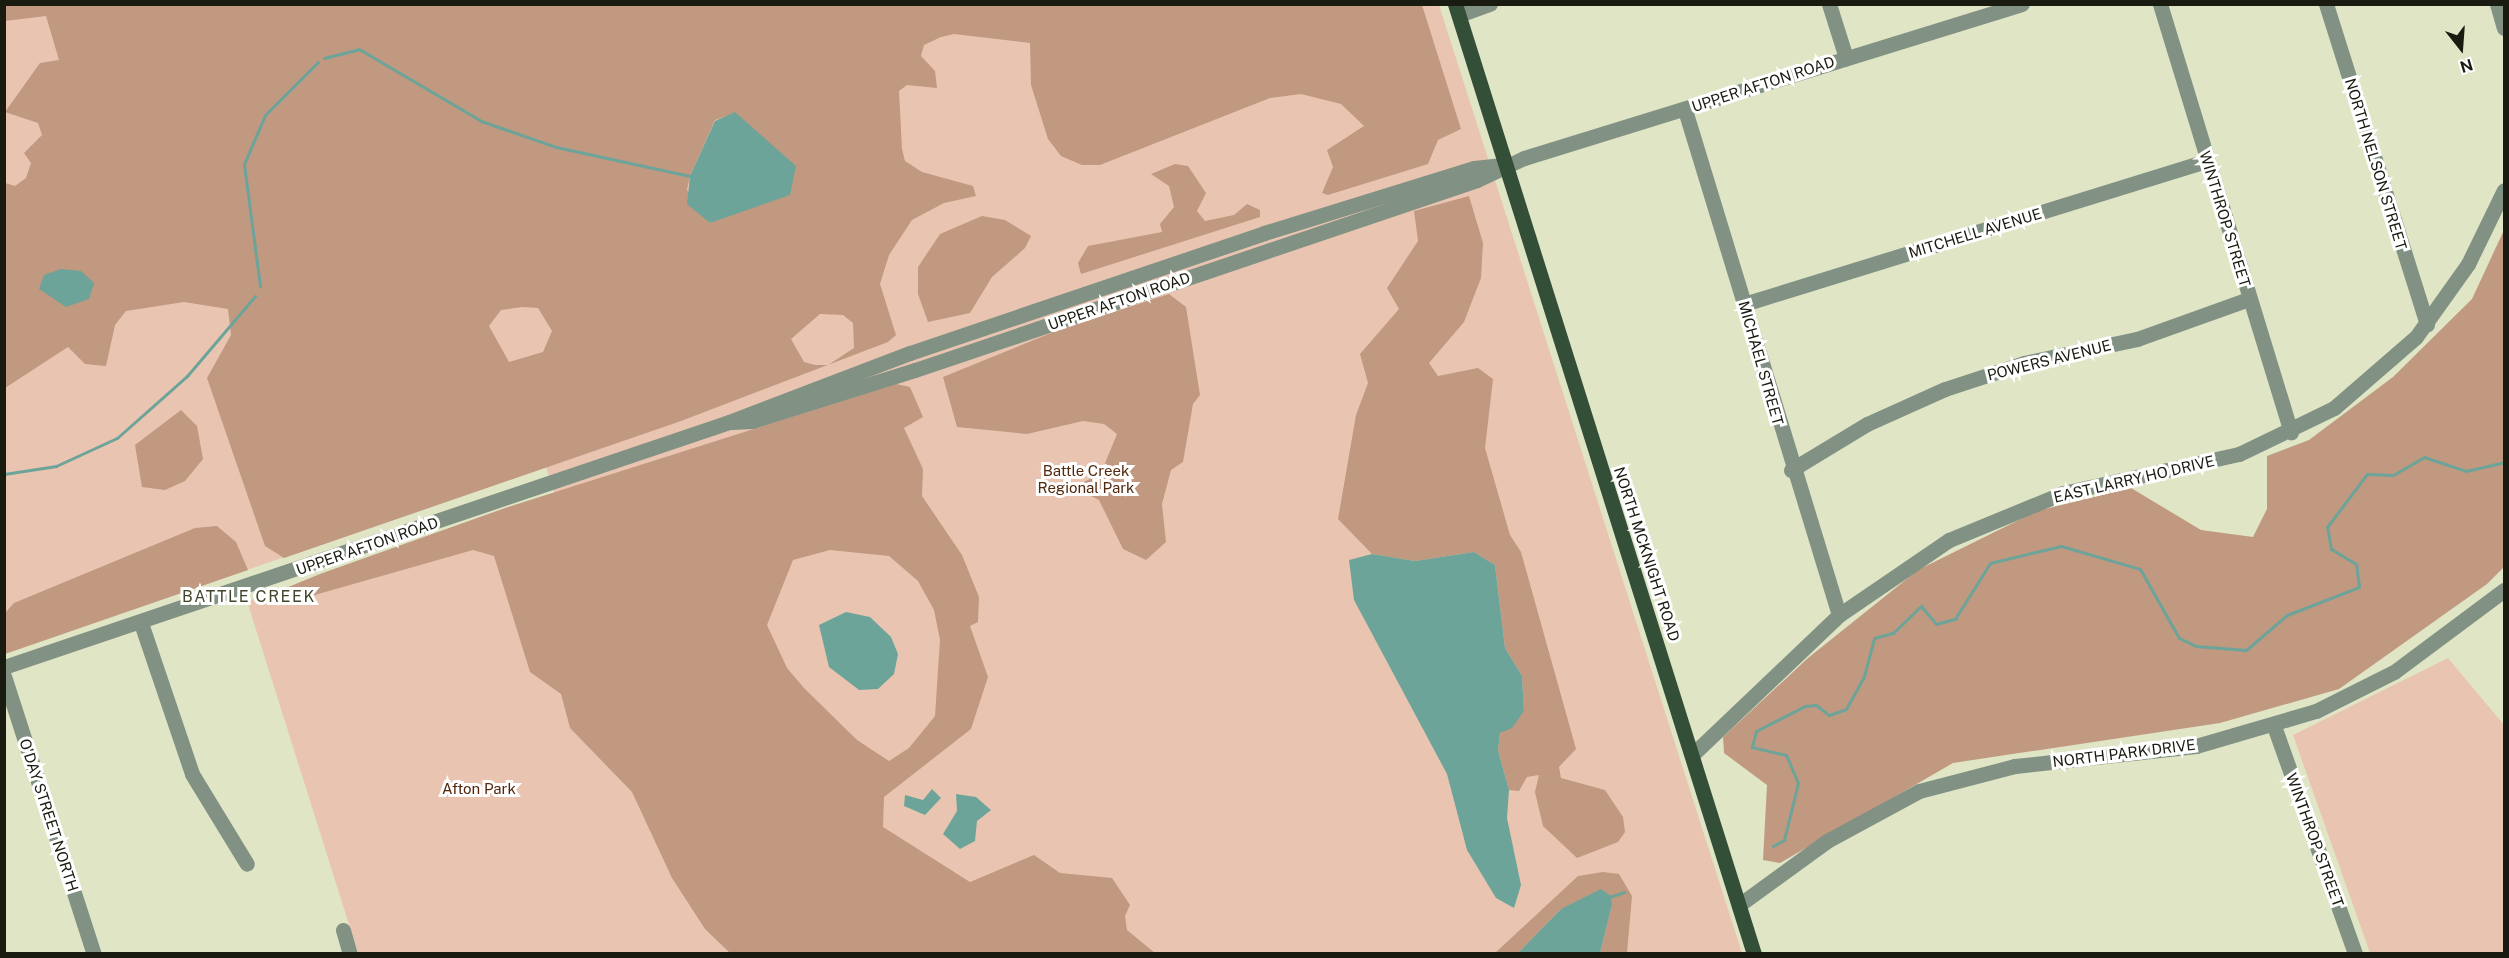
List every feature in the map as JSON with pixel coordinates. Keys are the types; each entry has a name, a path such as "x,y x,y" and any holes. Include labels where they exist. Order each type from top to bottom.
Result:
{"main road":[{"name":"NORTH MCKNIGHT ROAD","path":"1457,10 1754,954"}],"street":[{"path":"1457,10 1490,4"},
{"path":"1829,4 1846,58"},
{"name":"UPPER AFTON ROAD","path":"4,667 141,623 729,422 752,421 915,370 1477,180 1505,165 1685,110 1990,9 2022,4"},
{"name":"WINTHROP STREET","path":"2160,4 2291,432"},
{"name":"NORTH NELSON STREET","path":"2326,4 2427,324"},
{"path":"2497,4 2505,28"},
{"name":"MICHAEL STREET","path":"1685,110 1744,304 1791,470 1839,615"},
{"name":"MITCHELL AVENUE","path":"1744,304 2207,161"},
{"name":"EAST LARRY HO DRIVE","path":"1692,754 1839,615 1949,540 2026,507 2107,482 2204,465 2291,432 2354,394 2427,324 2468,264 2505,190"},
{"name":"POWERS AVENUE","path":"1791,470 1867,424 1945,389 2024,363 2147,336 2249,299"},
{"name":"NORTH PARK DRIVE","path":"1739,905 1827,841 1919,791 2015,766 2166,751 2274,726 2394,672 2505,591"},
{"path":"141,623 192,774 247,864"},
{"name":"O'DAY STREET NORTH","path":"4,676 94,954"},
{"name":"WINTHROP STREET","path":"2274,726 2355,954"},
{"path":"343,930 350,954"}],"green space":[{"name":"Battle Creek Regional Park","path":"5,5 1439,5 1742,953 358,953 247,601 556,498 546,467 5,653"},
{"path":"2448,658 2504,725 2504,953 2370,953 2293,735"}],"shaded area":[{"path":"5,5 1422,5 1461,129 1438,140 1428,164 1328,195 1322,193 1333,167 1327,150 1364,126 1341,104 1301,94 1270,98 1100,165 1082,165 1061,156 1048,139 1031,85 1030,43 954,34 941,37 924,45 921,56 935,71 937,88 907,85 899,91 902,149 905,161 922,172 973,186 976,196 944,203 912,220 889,255 880,284 896,335 888,342 828,365 681,421 284,558 265,546 207,378 231,335 228,309 184,302 126,311 115,325 106,366 85,364 68,347 5,388 5,183 15,186 26,178 31,163 24,153 42,135 38,123 5,112 40,63 59,60 46,16 5,21","holes":["735,113 730,215 710,223 687,190 690,176 715,120","522,307 538,308 552,331 543,352 509,362 489,326 501,310","820,314 843,315 853,323 854,348 828,365 804,362 791,339"]},
{"path":"1175,164 1188,166 1206,193 1197,211 1205,221 1234,215 1247,204 1260,210 1260,217 1081,274 1078,263 1088,246 1162,232 1160,224 1174,207 1169,186 1151,174"},
{"path":"1469,196 1483,243 1481,278 1464,322 1429,363 1438,376 1478,368 1493,379 1485,448 1510,535 1521,552 1576,749 1559,767 1561,778 1605,790 1623,817 1625,832 1618,842 1577,858 1543,826 1535,792 1539,775 1527,777 1519,791 1509,790 1498,750 1500,733 1524,711 1522,676 1505,648 1495,565 1474,552 1415,561 1372,554 1338,519 1356,415 1368,383 1360,354 1399,309 1387,288 1418,241 1414,211"},
{"path":"982,216 1005,220 1031,236 1025,248 992,277 970,313 928,322 918,294 918,267 940,234"},
{"path":"2504,230 2504,567 2487,584 2339,689 2220,723 1953,763 1780,863 1763,860 1767,785 1724,753 1723,737 1808,658 1918,570 2037,511 2131,488 2201,530 2253,537 2267,509 2267,456 2309,440 2393,377 2472,299"},
{"path":"1169,294 1186,307 1200,395 1193,404 1183,462 1171,470 1162,504 1166,542 1146,560 1123,549 1099,500 1087,494 1084,482 1101,473 1117,434 1104,424 1083,421 1027,434 957,427 943,377 1056,331"},
{"path":"896,384 910,387 923,417 904,428 923,469 922,496 962,555 979,597 978,622 970,626 988,677 971,729 884,797 883,827 970,882 1034,855 1060,873 1112,878 1130,905 1125,916 1127,930 1155,953 730,953 705,929 672,878 632,792 570,728 561,694 530,672 494,556 473,550 290,602 286,588 508,507","holes":["830,550 889,556 918,581 934,610 940,640 935,716 909,748 889,761 857,740 804,688 787,668 767,625 793,560"]},
{"path":"181,410 197,426 203,459 185,481 165,490 142,487 135,445"},
{"path":"217,526 236,542 248,570 5,654 5,613 14,603 195,528"},
{"path":"1603,872 1619,874 1632,896 1627,953 1600,953 1612,905 1561,909 1518,953 1494,954 1578,876"}],"water":[{"path":"735,112 796,166 790,195 710,223 687,204 690,176 715,121"},
{"path":"61,269 81,271 94,283 89,299 66,307 39,289 44,275"},
{"path":"1474,552 1495,565 1505,648 1522,676 1524,711 1512,728 1500,733 1498,750 1509,790 1507,818 1521,885 1514,908 1496,898 1467,850 1447,774 1354,600 1349,560 1372,554 1415,561"},
{"path":"846,612 870,617 891,637 898,654 894,674 878,689 859,690 829,667 819,625"},
{"path":"932,789 941,798 925,815 904,806 905,795 923,800"},
{"path":"956,794 976,797 991,810 977,821 975,841 960,849 943,834 957,811"},
{"path":"1601,889 1611,896 1612,905 1600,953 1518,953 1561,909"}],"waterway":[{"path":"324,58 359,49 481,121 556,147 690,176"},
{"path":"260,286 244,164 265,115 318,62"},
{"path":"4,474 56,466 117,438 187,376 255,296"},
{"name":"BATTLE CREEK","path":"1773,846 1784,840 1798,783 1786,755 1752,747 1756,731 1805,706 1816,705 1829,715 1846,709 1864,676 1874,638 1893,633 1921,606 1936,624 1955,619 1990,563 2061,546 2140,569 2179,638 2196,646 2246,650 2287,615 2359,587 2356,564 2331,549 2327,527 2367,474 2393,475 2424,457 2466,471 2504,462"},
{"name":"BATTLE CREEK","path":"1609,897 1624,892"}],"district":[{"name":"BATTLE CREEK","path":"249,597"}],"park label":[{"name":"Afton Park","path":"479,789"}]}
